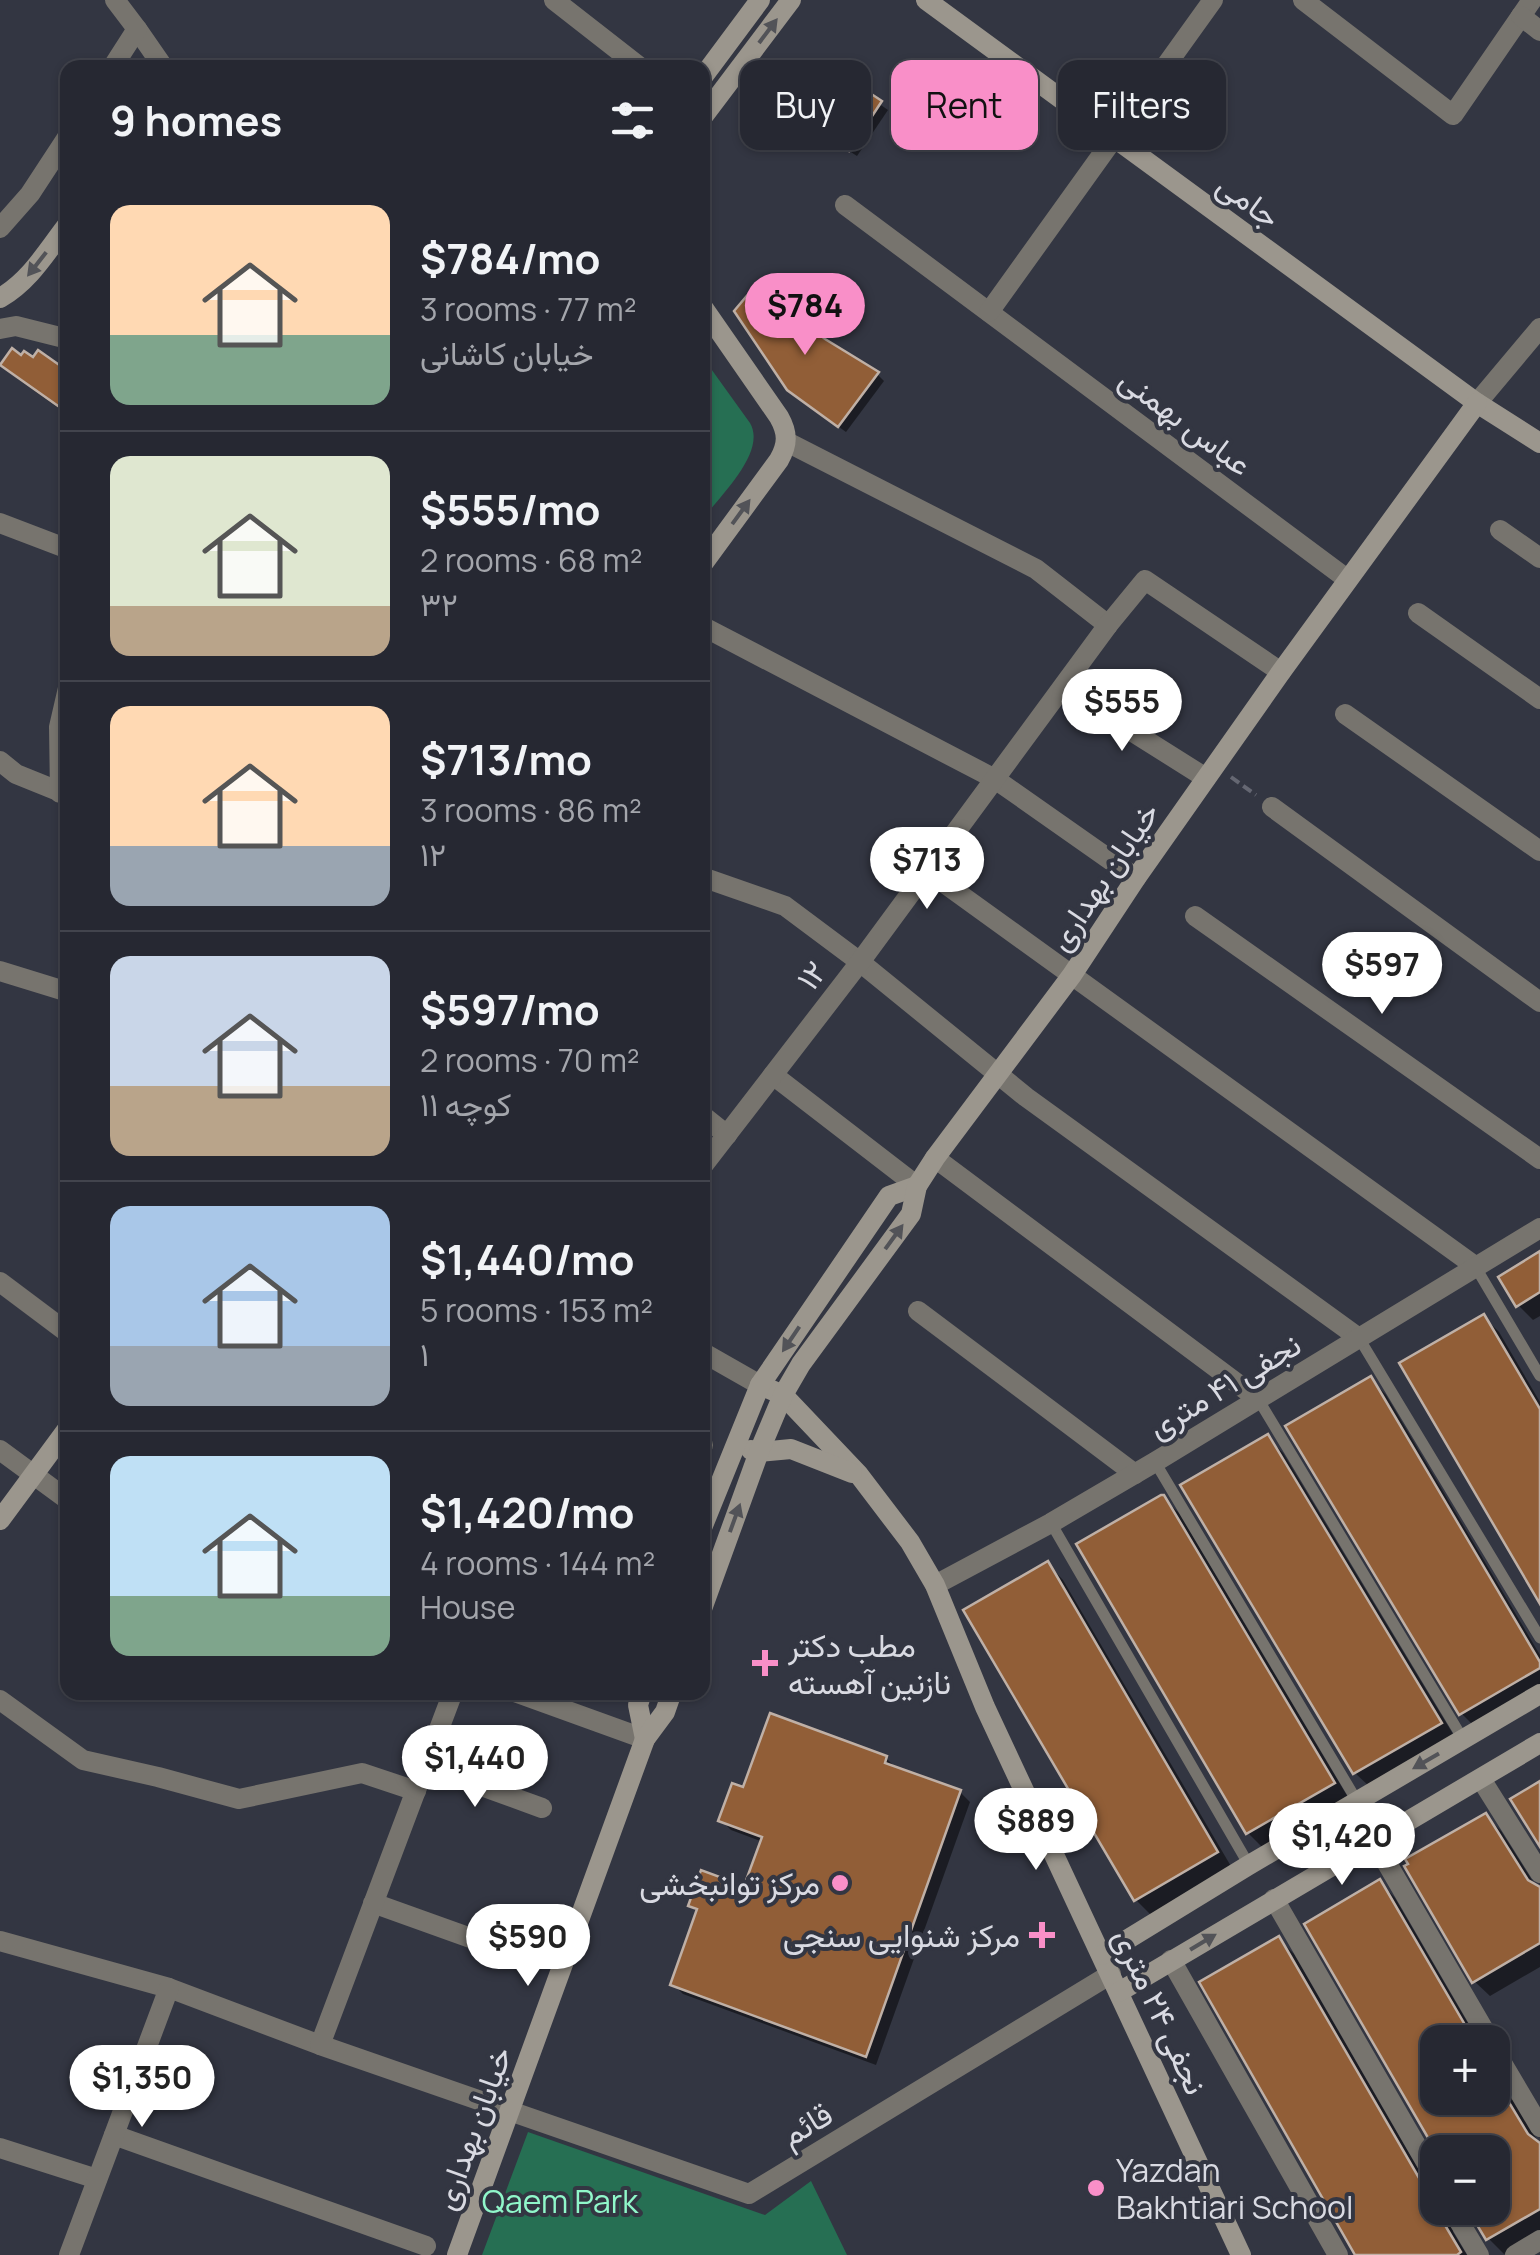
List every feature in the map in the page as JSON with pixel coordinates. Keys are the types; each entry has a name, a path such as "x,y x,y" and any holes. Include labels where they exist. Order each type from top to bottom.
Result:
{"street":[{"path":"116,0 159,60"},
{"path":"554,0 632,60"},
{"path":"710,67 760,0"},
{"path":"710,108 792,0"},
{"name":"جامی","path":"926,0 1058,97"},
{"path":"1170,60 1213,0"},
{"path":"1303,0 1452,115 1526,8 1540,31"},
{"path":"117,60 137,28"},
{"path":"0,228 30,194 60,148"},
{"path":"989,312 1105,150"},
{"name":"جامی","path":"1130,150 1477,403 1540,443"},
{"name":"عباس بهمنی","path":"845,205 1348,579"},
{"path":"0,298 29,275 60,234"},
{"path":"710,317 779,416 787,442 780,460 710,554"},
{"path":"0,330 16,326 60,337"},
{"path":"1477,403 1540,328"},
{"name":"خیابان بهداری","path":"710,1588 783,1396 801,1364 911,1214 916,1186 1072,975 1281,672 1477,403"},
{"path":"787,442 1036,568 1108,625"},
{"path":"0,523 60,546"},
{"path":"1500,530 1540,558"},
{"name":"۱۲","path":"710,1156 1144,580 1281,672"},
{"path":"1418,612 1540,700"},
{"path":"710,630 995,779 1136,878"},
{"path":"1063,688 1211,772"},
{"path":"1345,714 1540,851"},
{"path":"0,762 16,774 60,792"},
{"path":"1272,807 1540,1002"},
{"path":"926,870 1475,1266"},
{"path":"710,880 785,906 996,1074 1359,1338"},
{"path":"1195,916 1540,1158"},
{"path":"0,971 60,990"},
{"path":"773,1075 916,1186"},
{"path":"710,1121 727,1134"},
{"path":"935,1158 1258,1399"},
{"name":"خیابان بهداری","path":"710,1507 760,1385 889,1196 916,1186"},
{"name":"نجفی ۴۱ متری","path":"935,1585 1135,1474 1540,1228"},
{"path":"0,1282 60,1326"},
{"path":"918,1311 1135,1474"},
{"path":"710,1357 783,1396"},
{"name":"نجفی ۲۴ متری","path":"783,1396 859,1475 910,1542 935,1585 986,1708 1241,2255"},
{"path":"0,1520 60,1439"},
{"path":"734,1444 759,1452 790,1449 859,1475"},
{"path":"0,1450 60,1494"},
{"path":"1111,1974 1249,1865 1540,1694"},
{"path":"0,1700 83,1760 239,1799 362,1773 416,1791"},
{"path":"320,2045 451,1700"},
{"path":"538,1700 646,1739"},
{"name":"خیابان بهداری","path":"640,1700 646,1739"},
{"name":"خیابان بهداری","path":"457,2255 646,1739 669,1700"},
{"path":"1111,1974 1171,1960 1540,1743"},
{"path":"426,1766 542,1808"},
{"path":"1481,1779 1540,1873"},
{"path":"1374,1841 1481,2025"},
{"path":"1274,1899 1420,2153"},
{"path":"374,1904 493,1946"},
{"path":"0,1941 168,1988 510,2112"},
{"path":"1171,1960 1338,2255"},
{"name":"قائم","path":"510,2112 750,2194 1111,1974"},
{"path":"69,2255 168,1988"},
{"path":"1510,2076 1540,2128"},
{"path":"114,2134 426,2246"},
{"path":"0,2148 98,2179"},
{"path":"1461,2225 1478,2255"},
{"path":"1516,2255 1540,2240"}],"lane":[{"path":"1475,1266 1540,1376"},
{"path":"1359,1338 1540,1638"},
{"path":"1258,1399 1463,1739"},
{"path":"1155,1462 1358,1801"},
{"path":"1050,1523 1249,1865"}],"path":[{"path":"1211,772 1272,807"},
{"path":"493,1946 559,1975"}],"green space":[{"path":"710,367 750,423 754,435 739,473 710,510"},
{"name":"Qaem Park","path":"528,2132 765,2215 811,2181 847,2255 482,2255"}],"building":[{"path":"871,94 882,101 871,118"},
{"path":"756,285 825,339 879,372 838,427 787,390 734,311"},
{"path":"12,348 33,357 38,350 60,365 60,407 0,365"},
{"path":"1540,1251 1540,1292 1516,1307 1498,1277"},
{"path":"1484,1314 1540,1409 1540,1604 1399,1363"},
{"path":"1371,1376 1540,1662 1540,1668 1459,1715 1285,1426"},
{"path":"1268,1434 1442,1723 1353,1774 1180,1485"},
{"path":"1161,1495 1335,1783 1246,1834 1076,1544"},
{"path":"1048,1561 1218,1852 1134,1901 963,1610"},
{"name":"مرکز توانبخشی","path":"770,1713 887,1756 885,1763 961,1790 866,2057 670,1985 697,1909 688,1906 701,1870 744,1886 762,1837 718,1821 732,1783 743,1787"},
{"path":"1540,1781 1540,1847 1510,1799"},
{"path":"1486,1813 1528,1880 1540,1887 1540,1943 1472,1983 1404,1866 1408,1864 1405,1859"},
{"path":"1380,1879 1465,2025 1420,2025 1420,2115 1510,2115 1510,2104 1528,2134 1540,2143 1540,2209 1486,2240 1477,2225 1510,2225 1510,2135 1426,2135 1304,1924"},
{"path":"1279,1936 1420,2180 1420,2225 1445,2225 1461,2252 1355,2255 1199,1982"}],"place":[{"name":"مطب دکتر نازنین آهسته","path":"765,1663"},
{"name":"مرکز توانبخشی","path":"840,1883"},
{"name":"مرکز شنوایی سنجی","path":"1042,1935"},
{"name":"Yazdan Bakhtiari School","path":"1096,2188"}]}
